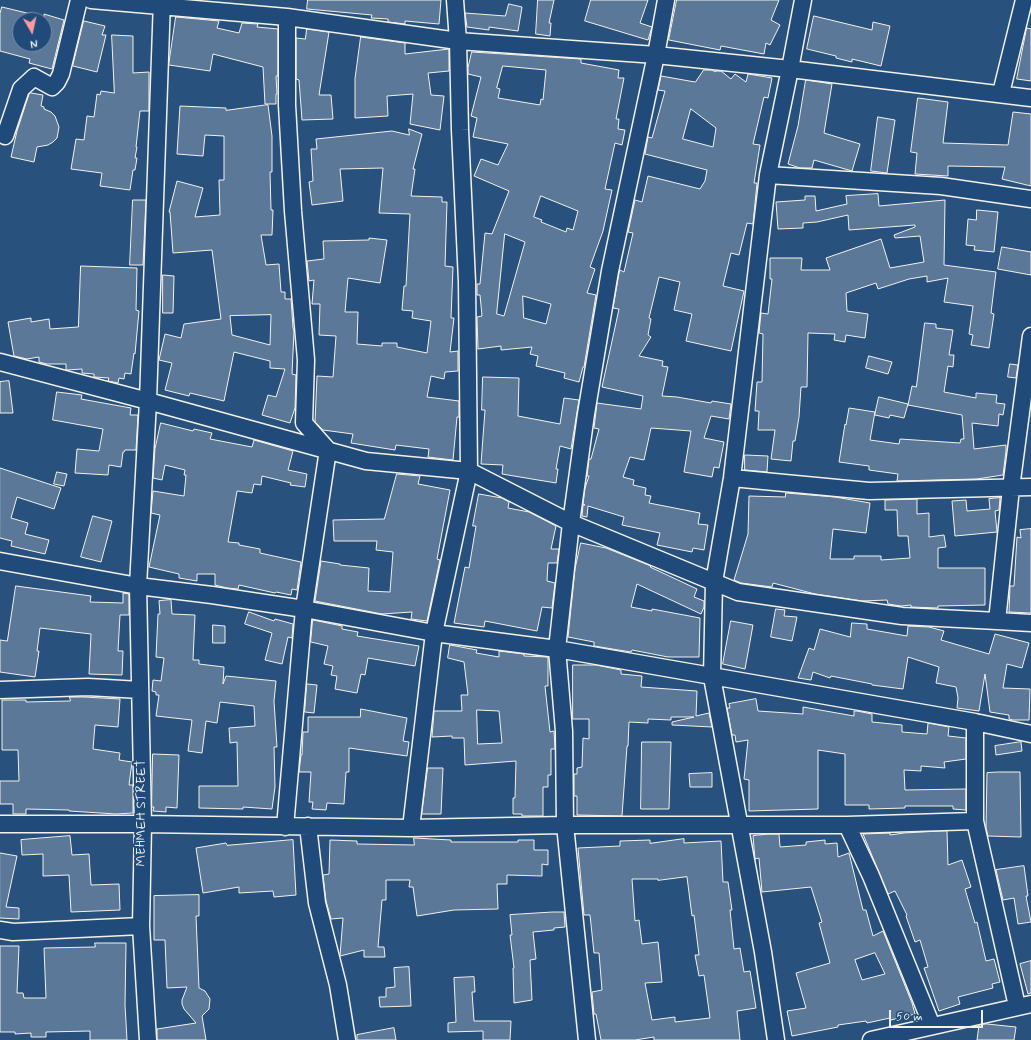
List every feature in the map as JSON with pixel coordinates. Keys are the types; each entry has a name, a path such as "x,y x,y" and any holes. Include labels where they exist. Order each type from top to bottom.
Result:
{"street":[{"path":"5,136 21,89 34,77 52,87 57,82 61,74 79,0"},
{"path":"91,0 162,3 287,17 458,41 656,55 1001,93 1031,98"},
{"path":"411,828 434,633 469,471 467,282 460,130 458,41 454,0"},
{"path":"587,1040 565,825 564,731 557,649 571,523 586,414 610,271 656,55 666,0"},
{"path":"776,1040 761,945 712,677 714,582 732,478 768,174 803,0"},
{"path":"1001,93 1024,0"},
{"name":"MEHMEH STREET","path":"148,1040 141,926 143,824 138,586 148,401 162,3"},
{"path":"287,17 287,105 289,143 293,211 306,360 304,423 328,450"},
{"path":"768,174 941,186 1031,199"},
{"path":"996,621 1031,336"},
{"path":"0,362 366,461 469,471 571,523 738,592 902,616 1031,623"},
{"path":"285,827 304,609 328,450"},
{"path":"732,478 869,491 1031,487"},
{"path":"0,561 138,586 212,595 304,609 434,633 557,649 975,722 1031,734"},
{"path":"0,690 88,687 140,690"},
{"path":"871,1040 1024,1005 975,821 975,722"},
{"path":"0,824 143,824 411,828 565,825 846,825 975,821"},
{"path":"846,825 870,876 932,1026"},
{"path":"308,826 317,903 338,985 347,1040"},
{"path":"0,930 13,932 141,926"}],"building":[{"path":"308,0 441,0 439,24 405,21 405,24 388,22 388,19 371,18 372,15 307,9"},
{"path":"538,0 554,0 549,23 551,23 550,36 536,34"},
{"path":"591,0 648,0 640,23 652,27 648,40 585,21"},
{"path":"677,0 779,0 771,20 780,25 770,45 766,43 764,54 721,46 720,50 669,40"},
{"path":"509,4 522,7 518,31 489,27 489,30 467,27 465,13 505,16"},
{"path":"2,7 23,12 12,12 12,52 52,52 52,16 64,20 52,69 29,63 30,59 0,51 0,14"},
{"path":"814,16 872,30 873,22 890,26 881,66 852,59 852,62 836,58 836,56 807,49"},
{"path":"176,17 219,21 217,28 239,33 242,23 258,24 257,27 278,29 278,76 276,76 276,104 265,104 263,67 213,54 210,71 169,65"},
{"path":"84,21 105,26 102,35 106,35 97,72 73,66"},
{"path":"1027,28 1031,29 1031,81 1017,79"},
{"path":"307,29 329,32 319,95 331,95 333,119 302,120 299,80 296,79 296,38 305,39"},
{"path":"112,35 133,36 133,73 149,72 149,111 140,111 135,158 137,158 135,170 133,170 130,190 100,186 102,173 71,169 76,139 84,140 87,116 94,117 97,94 100,95 101,91 114,93"},
{"path":"361,37 405,43 405,54 449,49 449,71 428,73 431,95 444,96 440,130 410,124 413,94 387,96 388,116 355,118 355,79"},
{"path":"472,52 581,59 581,63 619,70 618,78 624,78 616,119 619,119 618,129 625,130 622,145 615,143 605,189 612,190 603,231 590,267 595,269 587,293 596,295 584,367 579,382 564,378 565,373 536,366 538,356 530,354 532,347 501,350 501,346 478,349 477,317 482,316 480,295 477,295 477,284 480,284 485,233 492,234 509,191 474,176 481,159 498,165 508,144 473,137 477,118 471,116 481,77 468,74","holes":["503,66 546,70 543,100 541,99 540,105 498,98 500,89 497,88","541,196 578,211 573,230 567,228 566,232 541,222 542,220 534,217","505,234 525,242 504,316 497,314","523,296 551,304 546,324 524,318"]},
{"path":"704,70 712,70 715,72 721,71 731,79 735,74 746,82 748,74 772,78 768,98 764,97 753,144 760,145 754,183 757,183 753,224 747,223 739,255 731,253 723,286 744,291 731,351 686,341 692,314 674,310 680,282 659,277 649,318 651,319 648,335 651,337 639,356 663,361 662,366 668,367 662,396 711,403 712,401 731,404 729,419 711,416 704,438 724,442 719,468 714,467 712,477 684,472 691,431 651,428 644,460 630,457 623,477 634,480 633,485 646,488 645,495 651,496 649,503 700,513 698,524 708,525 704,550 693,548 692,552 657,545 660,533 622,525 624,517 588,506 587,517 582,516 583,505 585,505 583,504 585,488 589,476 587,476 589,459 591,459 599,429 594,428 597,403 641,409 643,396 602,387 619,309 613,308 619,273 620,270 624,272 633,233 628,232 635,200 642,202 648,176 700,189 705,181 707,170 645,154 648,137 652,138 665,91 658,90 661,76 695,82","holes":["691,109 716,128 713,147 683,139"]},
{"path":"806,80 832,84 824,133 860,144 852,171 814,160 812,168 800,168 788,164 798,126"},
{"path":"29,94 43,95 41,106 55,116 59,127 57,138 53,142 48,145 37,147 34,162 11,157 17,131"},
{"path":"918,98 948,102 943,143 1008,145 1013,112 1031,114 1031,186 1002,179 1005,167 948,166 948,176 915,174 917,153 911,152"},
{"path":"268,105 272,136 272,172 270,172 271,210 273,210 272,235 261,235 266,265 279,264 281,292 285,292 285,299 291,299 294,331 292,374 296,375 295,408 290,423 262,415 268,395 276,397 285,369 270,368 270,361 234,352 224,401 190,393 189,396 165,390 172,363 159,360 165,334 181,338 184,324 221,319 212,250 173,253 169,212 177,181 203,188 195,217 220,215 219,180 224,180 224,136 205,135 203,156 177,154 180,106 226,108 226,110","holes":["271,315 270,345 232,335 230,316"]},
{"path":"878,117 895,120 887,173 871,171"},
{"path":"409,129 422,134 413,169 415,169 411,196 442,197 442,202 447,202 445,266 453,267 451,318 454,318 450,352 458,351 458,371 445,372 444,379 431,376 427,397 459,401 459,417 457,417 453,460 428,457 429,449 396,445 395,450 351,443 353,434 323,430 315,422 317,376 333,377 336,336 319,335 320,304 312,304 314,280 309,281 307,261 324,259 323,241 369,240 369,238 387,240 380,283 348,278 345,312 358,312 357,344 382,346 382,343 397,343 397,347 427,353 431,321 412,318 413,311 402,310 404,286 406,286 410,214 379,213 383,168 340,169 343,201 312,205 309,182 313,181 311,149 317,149 316,139 392,131 409,135"},
{"path":"878,194 879,206 945,200 944,265 996,272 991,313 994,314 989,348 971,345 973,335 969,334 973,306 944,302 948,278 927,282 927,276 909,279 878,289 876,283 846,293 847,311 868,314 865,338 846,335 845,342 834,340 835,334 808,333 807,387 801,387 799,417 795,441 793,441 791,461 771,459 775,430 758,430 759,411 755,411 757,382 762,382 763,334 759,333 761,313 768,314 772,279 770,279 770,258 802,258 801,270 830,270 826,258 881,239 890,268 924,262 920,236 895,238 894,235 915,227 915,225 849,230 848,215 817,222 803,223 803,228 778,229 776,202 805,200 805,196 815,196 816,211 847,204 846,196"},
{"path":"133,200 146,200 143,265 130,265"},
{"path":"977,210 998,212 994,252 974,250 975,246 966,245 968,219 976,220"},
{"path":"1002,247 1031,252 1031,275 998,269"},
{"path":"81,266 137,268 136,310 139,311 135,354 134,353 131,374 125,373 124,379 119,378 118,383 108,381 109,378 94,377 94,374 82,373 82,369 66,370 66,364 47,364 39,362 39,357 27,359 14,356 8,322 31,318 31,322 49,319 50,329 78,327"},
{"path":"163,275 174,276 173,313 163,313"},
{"path":"925,323 936,324 936,328 953,330 949,355 954,355 953,367 948,366 944,392 976,398 976,393 997,395 996,403 1005,404 1003,415 999,414 998,426 972,423 974,449 1006,445 1003,475 977,479 897,481 898,474 869,470 869,466 839,462 849,408 875,412 870,440 899,444 900,439 960,443 961,439 964,439 962,415 908,405 912,386 916,387"},
{"path":"869,356 892,362 888,374 866,368"},
{"path":"1010,364 1018,365 1016,378 1008,377"},
{"path":"483,377 519,378 518,416 560,424 564,398 579,400 571,449 560,446 556,469 558,469 556,483 502,474 503,465 481,464 485,410 482,410"},
{"path":"9,381 13,413 0,413 0,382"},
{"path":"57,392 82,395 81,399 131,408 130,415 138,415 136,450 125,450 123,452 121,467 109,465 108,475 75,473 77,449 99,451 103,429 53,420"},
{"path":"879,397 908,404 904,418 890,415 889,418 875,415"},
{"path":"161,423 193,431 194,429 212,433 210,439 252,447 254,440 293,451 288,470 307,474 305,487 290,485 291,483 262,476 261,485 254,484 252,493 237,491 228,542 239,543 239,545 260,549 260,553 301,562 297,590 292,589 291,595 239,585 238,589 215,585 215,574 197,574 197,581 179,578 179,574 149,567 160,515 151,513 153,491 184,496 186,475 184,475 185,470 165,465 162,480 153,478 155,449"},
{"path":"745,455 768,456 767,472 745,470"},
{"path":"0,468 61,488 54,509 17,497 11,518 28,523 25,534 49,540 45,554 11,546 12,541 0,538"},
{"path":"57,472 67,474 64,486 54,484"},
{"path":"397,474 420,476 418,484 450,490 437,559 440,560 427,621 411,619 412,612 382,614 315,601 321,561 340,565 369,568 368,591 390,592 393,552 376,550 377,541 334,541 333,520 384,519"},
{"path":"786,493 835,497 870,503 866,533 833,529 830,559 854,559 854,556 881,556 881,560 910,558 908,536 898,536 897,510 885,510 885,500 917,499 917,514 929,513 929,537 944,535 946,547 938,548 938,568 985,568 985,605 938,606 938,608 911,607 911,605 901,606 888,604 887,600 862,601 815,594 773,583 772,587 741,583 734,580 748,534 749,496 785,497"},
{"path":"479,494 502,498 509,502 508,508 529,512 556,526 551,549 559,549 557,563 548,563 547,581 555,583 552,608 542,607 537,631 485,621 484,627 454,623 465,567 469,568 476,526 473,526"},
{"path":"1000,498 999,510 995,511 997,532 955,536 952,501 966,500 967,511 990,509 989,499"},
{"path":"93,516 112,521 101,562 81,557"},
{"path":"1031,529 1031,613 1009,612 1010,586 1014,586 1017,537 1021,538 1020,530"},
{"path":"581,543 606,548 651,566 650,567 697,589 694,597 704,601 704,607 701,614 637,584 631,607 652,611 652,609 700,618 699,657 668,657 632,650 631,652 594,646 594,642 568,637 575,569"},
{"path":"16,586 91,596 90,602 123,603 123,593 129,594 129,615 120,615 118,651 123,651 122,675 89,674 91,634 40,628 37,651 39,651 35,677 0,672 0,640 7,641"},
{"path":"171,600 172,614 195,615 193,660 199,660 199,664 224,667 223,684 226,676 276,681 274,701 277,747 274,747 275,787 272,809 243,807 243,809 199,808 199,786 238,786 237,742 230,743 229,728 255,726 254,706 220,702 217,723 206,721 202,753 188,751 192,720 156,716 159,695 156,695 156,692 152,691 153,680 161,681 164,658 156,657 158,614 160,614 159,601"},
{"path":"776,609 785,610 784,616 797,617 792,641 771,637"},
{"path":"249,612 274,621 275,619 293,624 292,638 288,637 282,664 265,660 272,633 245,624"},
{"path":"313,620 342,626 342,629 358,632 357,636 419,646 415,666 368,658 365,675 361,674 357,693 335,689 337,676 331,675 333,666 324,664 328,646 311,642"},
{"path":"731,621 753,625 745,669 723,664"},
{"path":"852,623 867,624 867,629 907,636 908,626 929,627 944,631 941,640 989,654 995,634 1029,643 1022,668 1007,664 1003,688 1030,689 1029,720 1013,720 1009,719 1009,715 990,712 985,674 979,711 957,708 958,698 956,687 936,683 939,667 908,657 903,689 872,685 831,676 830,678 813,672 811,680 798,678 809,648 814,650 820,629 850,637"},
{"path":"213,625 225,626 225,643 213,643"},
{"path":"450,645 477,650 476,653 499,657 499,651 524,654 524,656 548,657 548,686 545,686 550,732 554,731 555,749 551,749 551,775 548,775 548,787 543,787 543,816 522,816 522,814 513,814 516,761 465,765 464,738 452,738 452,736 432,737 434,711 462,711 461,695 468,695 464,662 448,658","holes":["477,710 499,711 502,743 478,744"]},
{"path":"573,665 596,665 621,670 621,674 642,676 641,687 697,691 696,716 709,713 712,727 672,725 672,722 694,717 671,717 671,720 648,719 648,723 629,722 622,816 577,815 577,796 574,796 574,774 577,774 577,768 582,767 583,738 589,739 589,719 573,719"},
{"path":"307,684 317,685 314,713 305,712"},
{"path":"70,697 120,699 118,727 95,725 93,749 120,753 119,760 132,762 129,785 133,785 133,813 116,814 69,810 26,809 26,814 13,814 13,804 0,804 0,781 19,781 18,750 2,750 2,700 26,700 26,702 70,701"},
{"path":"756,699 758,711 803,714 803,707 854,716 854,711 857,711 872,714 872,722 902,725 902,732 927,734 928,723 949,727 948,736 966,738 966,759 944,762 945,768 921,766 921,771 904,770 905,790 966,789 966,810 953,809 953,806 905,806 905,808 869,809 869,805 845,805 845,754 818,750 818,809 749,811 749,780 744,779 748,740 736,742 735,735 732,735 727,708 730,708 729,704"},
{"path":"361,709 407,718 403,741 409,742 407,756 349,748 349,772 346,772 344,804 327,803 326,810 312,809 313,802 309,802 311,772 299,772 302,755 303,732 308,732 308,717 360,717"},
{"path":"642,742 671,742 669,809 641,809"},
{"path":"1021,742 1022,751 996,755 995,746"},
{"path":"153,754 179,755 177,808 166,807 166,812 153,811 154,807 152,807"},
{"path":"428,768 443,768 441,814 422,814"},
{"path":"1020,772 1021,837 988,836 986,828 987,773"},
{"path":"712,773 712,787 690,787 689,774"},
{"path":"947,831 948,865 962,860 971,887 965,889 975,923 977,922 986,961 994,959 1000,982 992,984 993,988 958,997 960,1004 939,1011 924,968 928,967 920,940 915,942 906,916 907,915 895,891 888,894 863,834 890,833 890,835"},
{"path":"779,834 780,847 806,845 806,842 825,840 825,844 837,843 838,857 849,853 863,910 866,910 873,936 883,931 915,1014 891,1020 890,1018 867,1023 866,1021 838,1025 838,1027 792,1036 787,1011 806,1008 796,973 830,963 819,923 822,922 811,887 762,892 759,858 755,859 753,836","holes":["875,953 885,974 862,980 855,960"]},
{"path":"70,836 72,855 89,854 91,885 119,884 120,910 71,912 69,875 43,876 43,854 22,855 21,840"},
{"path":"414,838 451,840 451,842 518,842 518,840 534,840 534,850 548,850 548,865 542,864 542,876 507,875 507,884 497,884 498,909 454,910 417,916 413,887 409,887 410,880 386,880 386,900 382,900 378,947 384,947 385,957 364,957 364,950 340,956 343,918 331,919 326,901 323,875 329,874 330,840 357,841 357,844 414,845"},
{"path":"684,839 684,843 721,841 723,882 728,882 732,910 730,910 734,949 740,948 744,972 750,971 756,1008 737,1011 740,1040 654,1040 654,1037 635,1040 601,1040 596,1014 594,1014 592,992 602,990 599,953 594,953 590,915 584,915 578,848 620,846 620,841 650,840 650,843","holes":["687,877 692,916 694,915 699,955 695,955 699,976 704,975 710,1018 675,1022 675,1017 652,1020 645,983 662,982 658,942 642,944 639,920 635,921 632,879 658,880"]},
{"path":"293,840 296,895 274,897 273,891 239,893 239,887 203,893 196,848 226,843 227,845"},
{"path":"0,853 17,856 6,907 19,908 19,919 0,918"},
{"path":"1024,866 1028,896 1026,896 1031,922 1018,924 1014,898 1003,900 996,870"},
{"path":"199,895 199,916 196,916 199,988 205,991 210,999 209,1009 202,1016 206,1040 157,1040 157,1029 196,1023 184,1009 182,1004 187,987 167,988 165,940 154,940 154,896"},
{"path":"564,912 565,927 554,928 554,930 533,932 536,959 530,960 532,1000 514,1003 514,968 510,935 512,935 510,915"},
{"path":"95,943 126,943 125,1005 127,1040 90,1040 90,1031 46,1032 46,1037 31,1037 31,1033 15,1034 15,1032 0,1032 0,946 19,946 17,993 23,993 24,998 46,998 44,948 95,947"},
{"path":"1031,961 1031,993 1028,994 1020,964"},
{"path":"409,967 411,1006 380,1007 379,997 386,997 386,988 395,987 394,968"},
{"path":"474,977 475,992 472,992 474,1021 511,1021 510,1040 483,1040 483,1031 448,1032 448,1023 456,1022 454,978"},
{"path":"987,1024 1016,1027 1014,1040 977,1040 979,1025"},
{"path":"394,1028 396,1040 357,1040 357,1035"}]}
